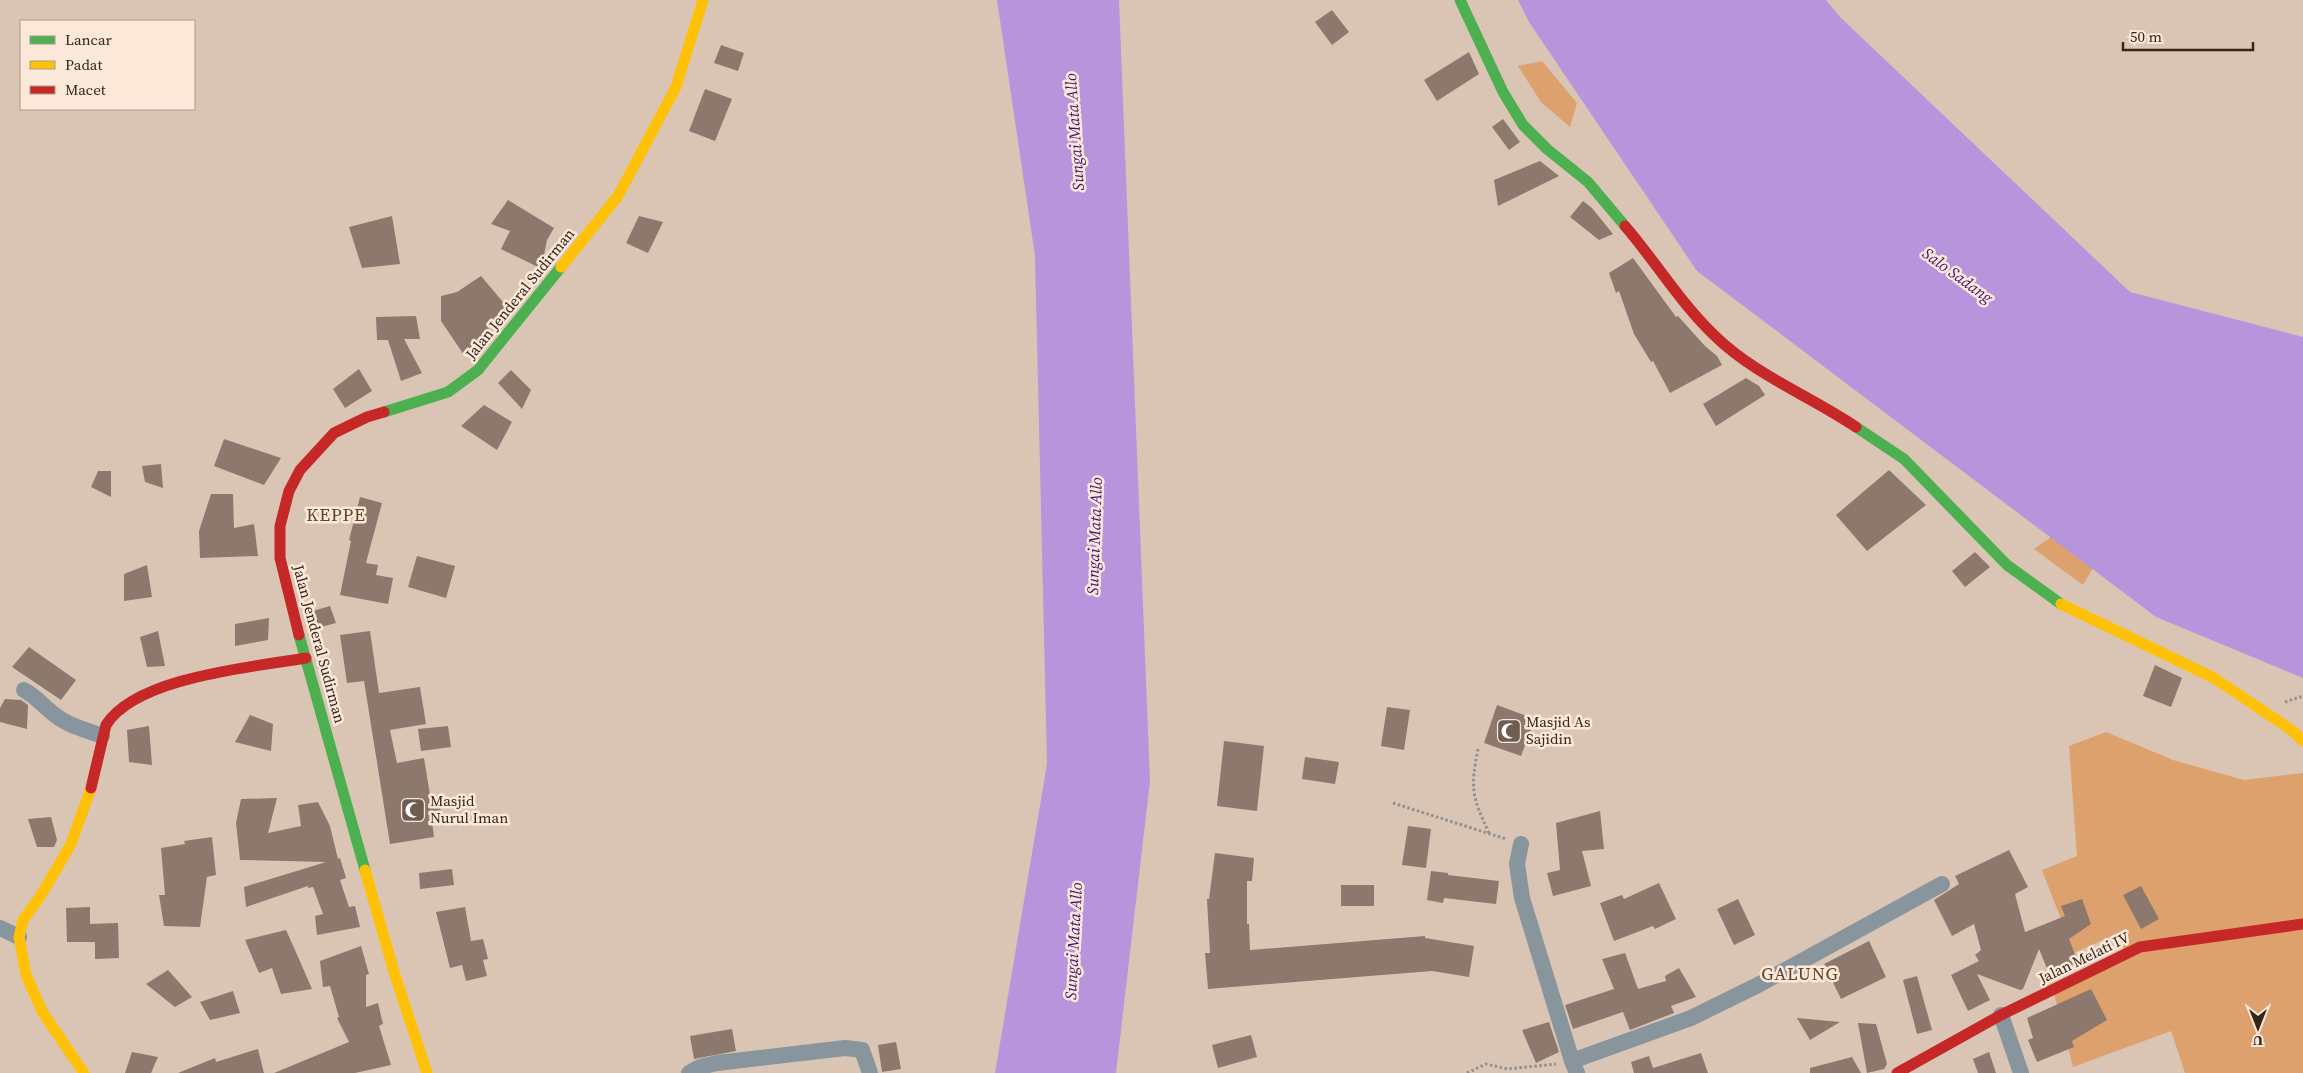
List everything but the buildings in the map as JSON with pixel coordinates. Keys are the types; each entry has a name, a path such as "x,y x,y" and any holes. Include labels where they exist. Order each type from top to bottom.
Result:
{"main road":[{"name":"Jalan Jenderal Sudirman","path":"428,1073 394,972 286,588 280,558 282,510 300,470 334,433 367,417 434,398 448,392 478,370 618,196 676,87 703,0"},
{"path":"1460,0 1503,92 1523,124 1547,149 1588,182 1642,246 1681,298 1715,337 1751,365 1842,417 1904,459 2006,565 2054,601 2214,678 2292,730 2303,741"},
{"path":"84,1073 43,1013 26,975 19,937 23,920 40,897 70,844 85,808 96,772 102,736 111,717 128,703 149,692 196,677 306,658"},
{"name":"Jalan Melati IV","path":"1897,1073 2001,1015 2140,947 2303,924"}],"street":[{"path":"24,690 40,700 54,715 102,736"},
{"path":"1521,844 1516,864 1522,898 1575,1067 1691,1018 1758,985 1942,884"},
{"path":"0,928 19,937"},
{"path":"2001,1015 2021,1073"},
{"path":"689,1073 700,1067 717,1062 845,1048 862,1050 870,1073"}],"path":[{"path":"1478,750 1472,781 1476,805 1490,834"},
{"path":"1393,803 1521,844"},
{"path":"1467,1073 1486,1064 1508,1069 1575,1067"}],"shaded area":[{"path":"1542,61 1577,103 1570,127 1541,102 1518,66"},
{"path":"2054,535 2093,568 2083,585 2034,549"},
{"path":"2106,732 2173,760 2244,780 2303,773 2303,1073 2185,1073 2171,1031 2073,1067 2052,986 2128,957 2116,934 2074,953 2042,870 2077,856 2069,746"}],"water":[{"name":"Sungai Mata Allo","path":"997,0 1119,0 1150,781 1116,1073 995,1073 1047,764 1035,256"},
{"name":"Salo Sadang","path":"1518,0 1826,0 1840,17 2130,292 2303,337 2303,678 2156,617 1697,271 1529,22"}],"traffic: fast":[{"path":"1460,0 1503,92 1523,125 1547,149 1588,182 1625,226"},
{"path":"384,412 448,392 478,370 561,267"},
{"path":"1856,427 1904,459 2007,565 2061,604"},
{"path":"299,635 365,870"}],"traffic: slow":[{"path":"561,267 618,196 676,87 703,0"},
{"path":"2061,604 2214,678 2293,731 2303,741"},
{"path":"84,1073 43,1013 26,975 19,937 23,920 40,897 71,844 91,788"},
{"path":"365,870 394,972 427,1073"}],"traffic: jam":[{"path":"1625,226 1691,310 1731,350 1765,374 1856,427"},
{"path":"299,635 280,558 280,526 289,491 300,470 334,433 367,417 384,412"},
{"path":"91,788 106,725 121,709 142,696 168,685 227,670 306,658"},
{"path":"1897,1073 2001,1015 2140,947 2303,924"}],"place":[{"name":"Masjid As Sajidin","path":"1509,731"},
{"name":"Masjid Nurul Iman","path":"413,810"}],"district":[{"name":"KEPPE","path":"336,515"},
{"name":"GALUNG","path":"1800,974"}]}
